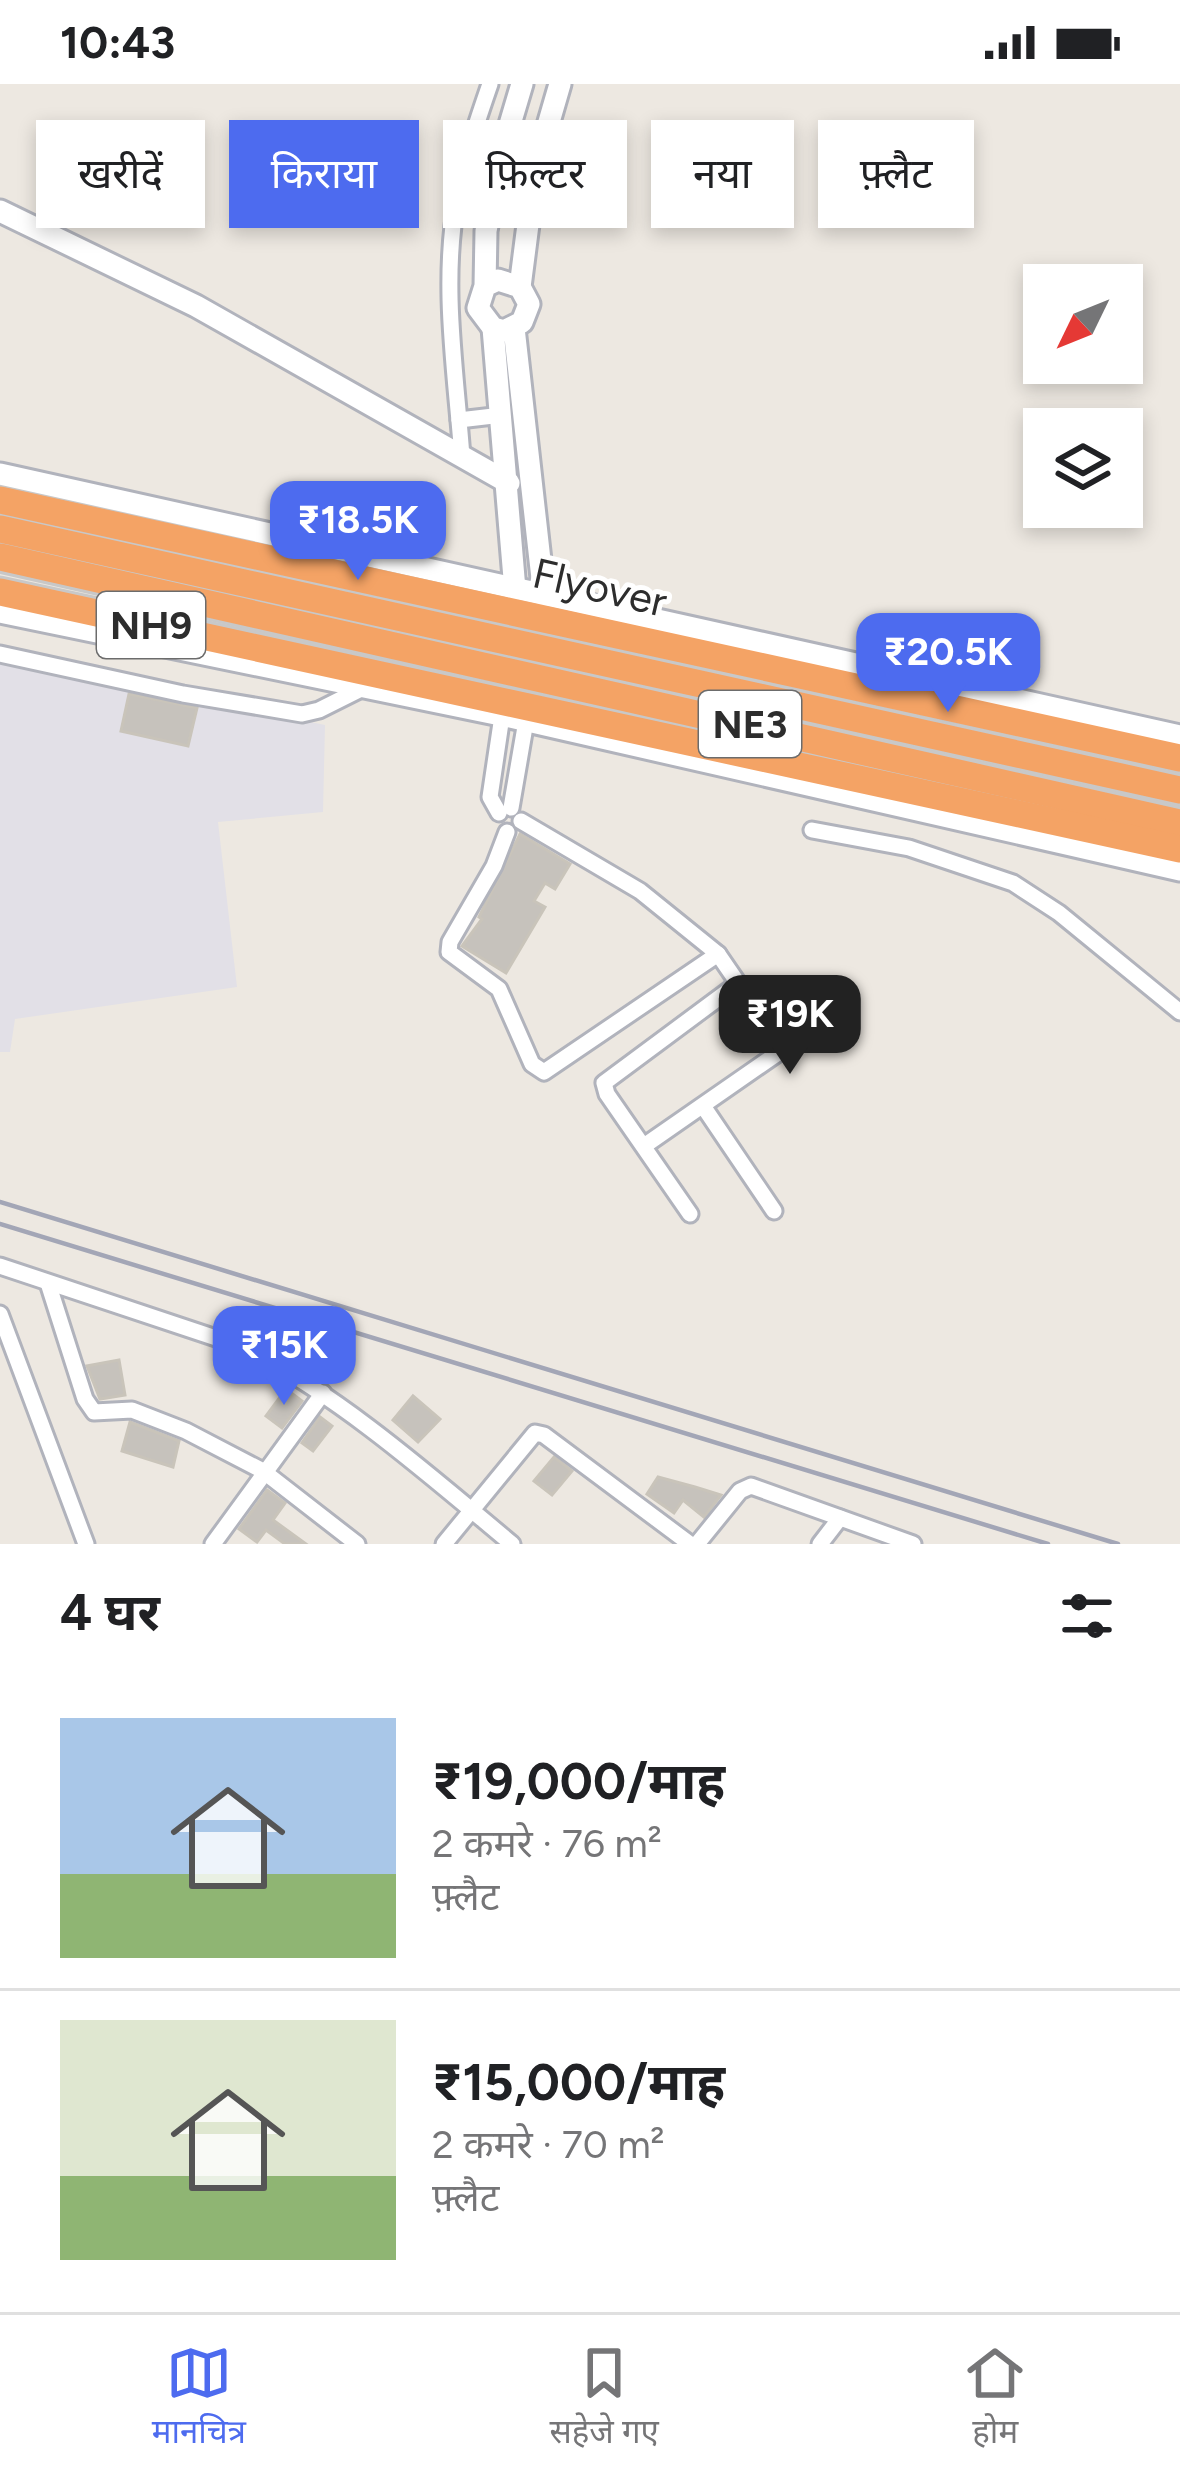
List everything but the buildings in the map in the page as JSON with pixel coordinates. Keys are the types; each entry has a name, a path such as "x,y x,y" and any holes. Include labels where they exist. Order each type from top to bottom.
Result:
{"highway":[{"name":"Flyover","path":"0,500 574,624 726,647 1180,758"},
{"name":"NE3","path":"0,529 1180,790"},
{"name":"NE3","path":"0,557 1180,823"},
{"name":"NH9","path":"0,592 786,772 1180,849"}],"street":[{"path":"462,457 450,262 469,142 490,84"},
{"path":"522,84 500,158 486,231 485,286 478,308 504,328 544,596"},
{"path":"504,328 522,322 529,304 520,286 535,170 560,84"},
{"path":"0,211 196,306 509,483"},
{"path":"485,286 498,280 520,286"},
{"path":"504,328 502,415 515,590"},
{"path":"459,420 502,415"},
{"path":"0,474 544,596 726,647 1180,736"},
{"path":"0,611 526,721 573,724"},
{"path":"0,654 302,714 363,688"},
{"path":"502,716 490,797 510,814 640,891 718,954 777,1040 778,1054 644,1146"},
{"path":"526,721 510,814 517,830 507,832 449,952 499,989 536,1069 544,1072 718,954"},
{"path":"786,772 1180,870"},
{"path":"812,830 909,848 1013,883 1180,1012"},
{"path":"690,1214 607,1094 604,1082 736,985"},
{"path":"703,1106 774,1211"},
{"path":"0,1266 246,1348 323,1393 512,1544"},
{"path":"48,1282 85,1399 94,1412 132,1410 186,1431 263,1471 357,1544"},
{"path":"0,1314 86,1544"},
{"path":"213,1544 323,1393"},
{"path":"444,1544 535,1433 693,1544 747,1486 913,1544"},
{"path":"820,1544 841,1518"},
{"path":"322,1544 335,1527"}],"shaded area":[{"path":"0,657 325,725 323,812 218,822 237,987 15,1019 10,1052 0,1052"}],"railway":[{"path":"0,1202 1118,1544"},
{"path":"0,1224 1048,1544"}]}
